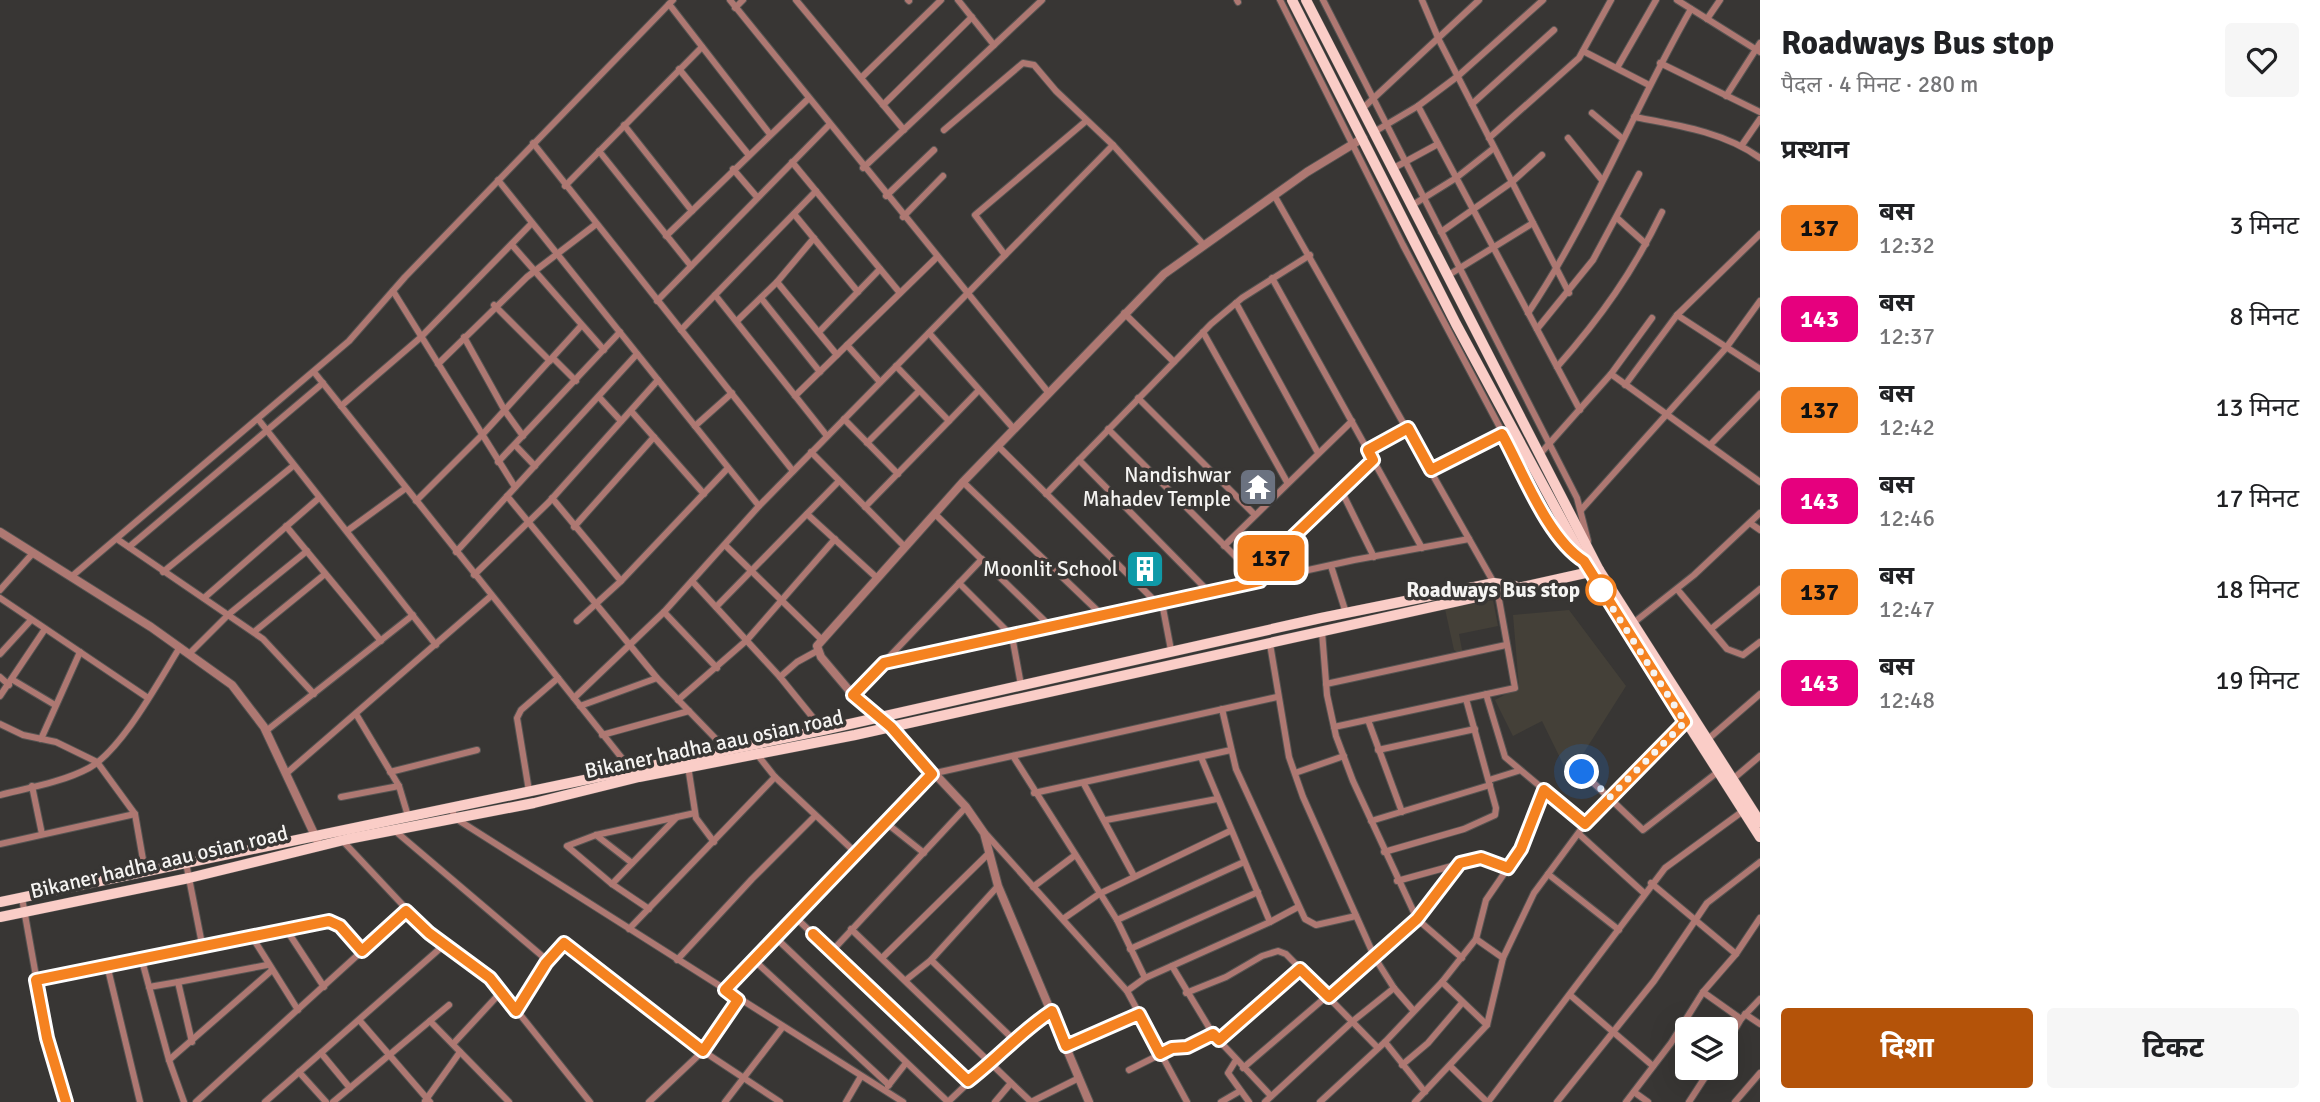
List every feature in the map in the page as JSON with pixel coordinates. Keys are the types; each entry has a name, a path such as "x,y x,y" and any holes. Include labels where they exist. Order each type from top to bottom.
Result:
{"main road":[{"path":"1292,0 1456,324 1584,561 1595,571 1632,624 1760,822"},
{"path":"1306,0 1539,454 1595,571 1685,722 1760,837"},
{"name":"Bikaner hadha aau osian road","path":"0,902 248,849 394,830 455,818 748,746 1171,650 1346,613 1595,571"},
{"name":"Bikaner hadha aau osian road","path":"339,836 408,816 529,791 688,766 891,727 1270,644 1496,589"},
{"name":"Bikaner hadha aau osian road","path":"0,917 252,863 318,840"},
{"path":"248,849 252,863"}],"street":[{"path":"730,0 863,169 1048,392"},
{"path":"735,8 743,0"},
{"path":"796,0 904,130"},
{"path":"861,78 941,0"},
{"path":"958,0 994,45"},
{"path":"863,169 994,45 1033,3 1042,0"},
{"path":"1280,0 1502,434 1557,535 1568,552 1584,561"},
{"path":"1323,0 1581,509 1595,571"},
{"path":"1422,0 1439,40 1569,293"},
{"path":"1362,108 1439,40 1479,0"},
{"path":"1374,132 1418,106 1458,76 1543,0"},
{"path":"1489,138 1552,84 1583,51 1611,0"},
{"path":"1617,68 1656,0"},
{"path":"1677,0 1759,48 1726,96"},
{"path":"1707,19 1720,0"},
{"path":"123,543 318,377 395,296 498,180 611,67 671,2 702,47 769,133"},
{"path":"1528,313 1557,270 1660,63 1691,9"},
{"path":"883,105 972,17"},
{"path":"1472,104 1554,30"},
{"path":"565,186 702,47"},
{"path":"1583,51 1649,85"},
{"path":"944,130 1023,63 1034,65 1086,121 1114,145 1203,244"},
{"path":"1660,63 1760,113"},
{"path":"680,69 748,154"},
{"path":"666,236 769,133 808,99"},
{"path":"1418,106 1580,410"},
{"path":"1592,113 1623,139"},
{"path":"1634,117 1681,125 1742,145 1760,158"},
{"path":"1742,145 1760,119"},
{"path":"1005,255 975,215 1086,121"},
{"path":"624,125 691,211"},
{"path":"657,301 829,125"},
{"path":"780,677 797,662 817,651 821,639 963,482 1164,274 1274,195 1363,138"},
{"path":"1568,138 1602,180"},
{"path":"533,143 595,225 793,471"},
{"path":"1392,169 1438,144"},
{"path":"574,698 664,611 811,452 1114,145"},
{"path":"1411,206 1456,178 1494,148"},
{"path":"599,150 691,266"},
{"path":"886,196 934,150"},
{"path":"1441,232 1474,211 1542,155"},
{"path":"792,162 900,293"},
{"path":"733,169 757,197"},
{"path":"1536,329 1569,293 1593,260 1639,174"},
{"path":"903,217 943,176"},
{"path":"498,180 759,506"},
{"path":"681,330 816,191"},
{"path":"1274,195 1408,428 1496,589 1515,688 1334,727"},
{"path":"1557,367 1616,295 1662,212"},
{"path":"794,214 858,292"},
{"path":"1617,218 1646,244"},
{"path":"341,406 420,338 532,223"},
{"path":"1447,276 1533,223"},
{"path":"438,364 494,306 595,225"},
{"path":"1625,385 1677,315 1760,234"},
{"path":"737,321 777,282 814,237"},
{"path":"512,245 604,350"},
{"path":"1046,494 1203,332 1236,303 1310,255"},
{"path":"794,396 936,258"},
{"path":"818,332 880,269"},
{"path":"1272,278 1422,548"},
{"path":"777,282 837,355"},
{"path":"715,295 827,436"},
{"path":"395,296 515,487"},
{"path":"761,298 820,372"},
{"path":"1581,509 1726,348 1760,300"},
{"path":"1236,303 1317,451"},
{"path":"494,306 576,381"},
{"path":"1124,313 1174,362"},
{"path":"1677,315 1760,369"},
{"path":"1539,454 1611,374 1652,318"},
{"path":"416,501 505,411 581,326"},
{"path":"498,462 620,332"},
{"path":"1203,332 1287,482"},
{"path":"929,333 1014,429"},
{"path":"464,337 505,411 523,436"},
{"path":"847,345 880,382"},
{"path":"456,552 637,354"},
{"path":"896,366 949,421"},
{"path":"1611,374 1760,482"},
{"path":"318,377 634,773"},
{"path":"71,577 123,543 318,377"},
{"path":"474,575 552,498 658,380"},
{"path":"865,507 979,390"},
{"path":"867,443 919,391"},
{"path":"695,426 732,393"},
{"path":"1710,445 1760,394"},
{"path":"599,397 621,421"},
{"path":"1138,398 1255,514"},
{"path":"631,411 704,494"},
{"path":"844,419 898,474"},
{"path":"1224,546 1317,451 1352,421"},
{"path":"262,424 436,645"},
{"path":"1368,450 1408,428"},
{"path":"1108,429 1260,581"},
{"path":"1431,470 1502,434"},
{"path":"575,527 654,437"},
{"path":"515,445 535,466"},
{"path":"998,446 1160,604 1171,650"},
{"path":"811,452 905,547"},
{"path":"1079,460 1210,593"},
{"path":"1253,575 1373,460"},
{"path":"163,572 293,466"},
{"path":"577,621 621,581 728,468"},
{"path":"716,607 839,481"},
{"path":"963,482 1103,617"},
{"path":"347,531 406,488"},
{"path":"1341,491 1374,557"},
{"path":"507,496 596,606 678,700 716,739 748,746"},
{"path":"204,598 319,498"},
{"path":"552,498 621,581"},
{"path":"1632,624 1677,589 1760,513"},
{"path":"807,514 876,577"},
{"path":"935,514 1052,628"},
{"path":"1750,523 1760,530"},
{"path":"286,526 381,641"},
{"path":"0,532 190,653 232,685 266,731 288,772 318,840"},
{"path":"678,700 747,640 835,539"},
{"path":"884,663 1260,581 1469,539"},
{"path":"123,543 254,632 314,694"},
{"path":"725,545 821,639"},
{"path":"190,653 229,614 307,551"},
{"path":"0,590 33,553"},
{"path":"853,695 982,559"},
{"path":"1331,566 1346,613"},
{"path":"254,632 325,574"},
{"path":"692,581 780,677 823,730"},
{"path":"959,583 1012,636 1021,685"},
{"path":"1677,589 1737,655 1751,651 1760,642"},
{"path":"1711,629 1760,589"},
{"path":"288,772 492,596"},
{"path":"0,598 148,698"},
{"path":"664,611 717,668"},
{"path":"266,731 413,615"},
{"path":"0,654 31,620"},
{"path":"0,696 45,629"},
{"path":"1322,632 1326,684 1334,727 1384,852 1417,919 1462,958"},
{"path":"1270,644 1277,697 1294,773 1375,958 1394,988 1413,1010"},
{"path":"1326,684 1506,645"},
{"path":"0,795 72,775 97,762 148,698 180,647"},
{"path":"817,651 853,695 891,727 932,774 966,807 984,833 1127,991 1187,1102"},
{"path":"41,739 80,652"},
{"path":"0,677 55,705"},
{"path":"529,791 517,718 521,710 558,678"},
{"path":"580,706 657,678"},
{"path":"1486,694 1505,757 1518,771 1585,824"},
{"path":"1707,740 1760,694"},
{"path":"725,990 777,939 855,852 932,774 1277,697"},
{"path":"1384,852 1464,829 1495,815 1466,699"},
{"path":"1222,709 1236,769 1298,907 1306,919 1316,925 1356,916"},
{"path":"602,735 689,711"},
{"path":"356,714 399,786 408,816"},
{"path":"1368,720 1402,812"},
{"path":"1415,1102 1451,1067 1487,1025 1503,958 1520,918 1548,874 1585,824 1685,722"},
{"path":"0,724 23,736 56,742 97,762 135,814 145,871"},
{"path":"1378,750 1475,729"},
{"path":"390,772 477,750"},
{"path":"1034,793 1231,750"},
{"path":"756,753 775,777 855,852"},
{"path":"1013,756 1117,920 1146,978"},
{"path":"1294,773 1344,756"},
{"path":"1732,779 1760,756"},
{"path":"1201,757 1270,922"},
{"path":"688,766 695,813 714,842"},
{"path":"1371,821 1518,771"},
{"path":"1582,772 1643,830 1719,771"},
{"path":"629,929 775,777"},
{"path":"1084,784 1106,820 1134,876"},
{"path":"32,786 42,834"},
{"path":"341,797 399,786"},
{"path":"1320,1102 1385,1042 1442,982 1476,940 1486,900 1521,849 1544,790"},
{"path":"1106,820 1217,799"},
{"path":"452,807 455,818 860,1078 887,1088"},
{"path":"832,951 966,807"},
{"path":"1451,1067 1487,1102 1665,867 1743,811"},
{"path":"649,909 612,884 568,848 571,842 596,835 695,813"},
{"path":"0,843 135,814"},
{"path":"677,960 751,879 816,816"},
{"path":"612,884 677,817"},
{"path":"885,822 923,853"},
{"path":"394,830 548,961"},
{"path":"1063,919 1099,894 1230,831"},
{"path":"984,833 998,886 1089,1102"},
{"path":"1579,834 1644,893"},
{"path":"596,835 632,863"},
{"path":"339,836 406,911 444,945 473,964 501,992 590,1102"},
{"path":"883,957 988,855"},
{"path":"1033,887 1074,856"},
{"path":"1397,881 1481,858 1508,868"},
{"path":"1117,920 1244,862"},
{"path":"1557,1102 1654,981 1707,902 1760,862"},
{"path":"186,863 202,944"},
{"path":"1243,1068 1375,958 1417,919 1460,863"},
{"path":"1548,874 1619,930"},
{"path":"1651,883 1736,954"},
{"path":"906,980 931,960 998,886"},
{"path":"1130,948 1258,892"},
{"path":"22,898 47,1038 66,1102"},
{"path":"1127,991 1146,978 1298,907"},
{"path":"196,1102 406,911"},
{"path":"795,917 968,1081"},
{"path":"1626,1102 1703,992 1736,954 1760,918"},
{"path":"36,980 202,944 335,922 362,951"},
{"path":"286,929 324,987"},
{"path":"851,929 993,1062 1031,1102 1079,1079"},
{"path":"251,935 269,968 298,1010"},
{"path":"777,939 948,1102 1014,1040 1052,1011"},
{"path":"1476,940 1503,958"},
{"path":"516,1011 548,961 564,943 569,944 703,1051 780,1102"},
{"path":"265,1102 444,945"},
{"path":"1186,993 1226,977 1271,952 1286,954 1378,1048"},
{"path":"141,957 169,1060 184,1102"},
{"path":"931,960 1014,1040"},
{"path":"755,961 903,1102"},
{"path":"107,965 140,1102"},
{"path":"1172,966 1186,993 1216,1037 1271,1096"},
{"path":"149,987 269,968"},
{"path":"169,1060 192,1042 269,968"},
{"path":"1129,1070 1172,1048 1187,1047 1216,1037 1300,969"},
{"path":"178,982 192,1042"},
{"path":"1442,982 1487,1025"},
{"path":"1265,1102 1353,1021 1394,988"},
{"path":"453,1044 501,992"},
{"path":"1703,992 1760,1024"},
{"path":"1570,995 1653,1066"},
{"path":"1738,1025 1760,999"},
{"path":"649,1102 703,1051 738,1000"},
{"path":"1402,1065 1428,1043 1462,1003"},
{"path":"334,1102 449,1005"},
{"path":"1066,1046 1139,1014"},
{"path":"360,1021 427,1101 460,1052"},
{"path":"430,1021 509,1102"},
{"path":"725,1102 782,1028"},
{"path":"1385,1042 1425,1091"},
{"path":"321,1053 350,1088"},
{"path":"1236,1060 1228,1073 1248,1102"},
{"path":"887,1088 906,1063"},
{"path":"299,1072 326,1102"},
{"path":"1735,1102 1760,1073"},
{"path":"846,1102 860,1078"},
{"path":"1689,1102 1703,1080"},
{"path":"995,1102 1011,1083"},
{"path":"1221,1102 1240,1091"},
{"path":"1634,1092 1648,1102"}],"shaded area":[{"path":"1493,600 1498,626 1459,634 1463,655 1454,650 1445,609"},
{"path":"1569,610 1626,686 1569,776 1542,721 1513,736 1495,700 1519,687 1513,615"}],"bus line":[{"name":"137","path":"66,1102 47,1038 36,980 202,944 329,921 340,926 362,951 406,911 444,945 490,978 516,1011 546,963 564,943 569,944 703,1051 738,1000 725,990 777,939 855,852 932,774 891,727 853,695 884,663 1260,581 1253,575 1373,460 1368,450 1408,428 1431,470 1502,434 1557,535 1568,552 1584,561 1685,722 1585,824 1544,790 1521,849 1508,868 1481,858 1460,863 1417,919 1329,997 1300,969 1219,1040 1213,1034 1187,1047 1172,1048 1160,1054 1139,1014 1066,1046 1052,1011 1020,1033 1005,1051 968,1081 813,934"}],"place":[{"name":"Nandishwar Mahadev Temple","path":"1258,487"},
{"name":"Moonlit School","path":"1145,569"},
{"name":"Roadways Bus stop","path":"1601,590"}],"route":[{"path":"1582,772 1610,797 1685,722 1601,590"}]}
